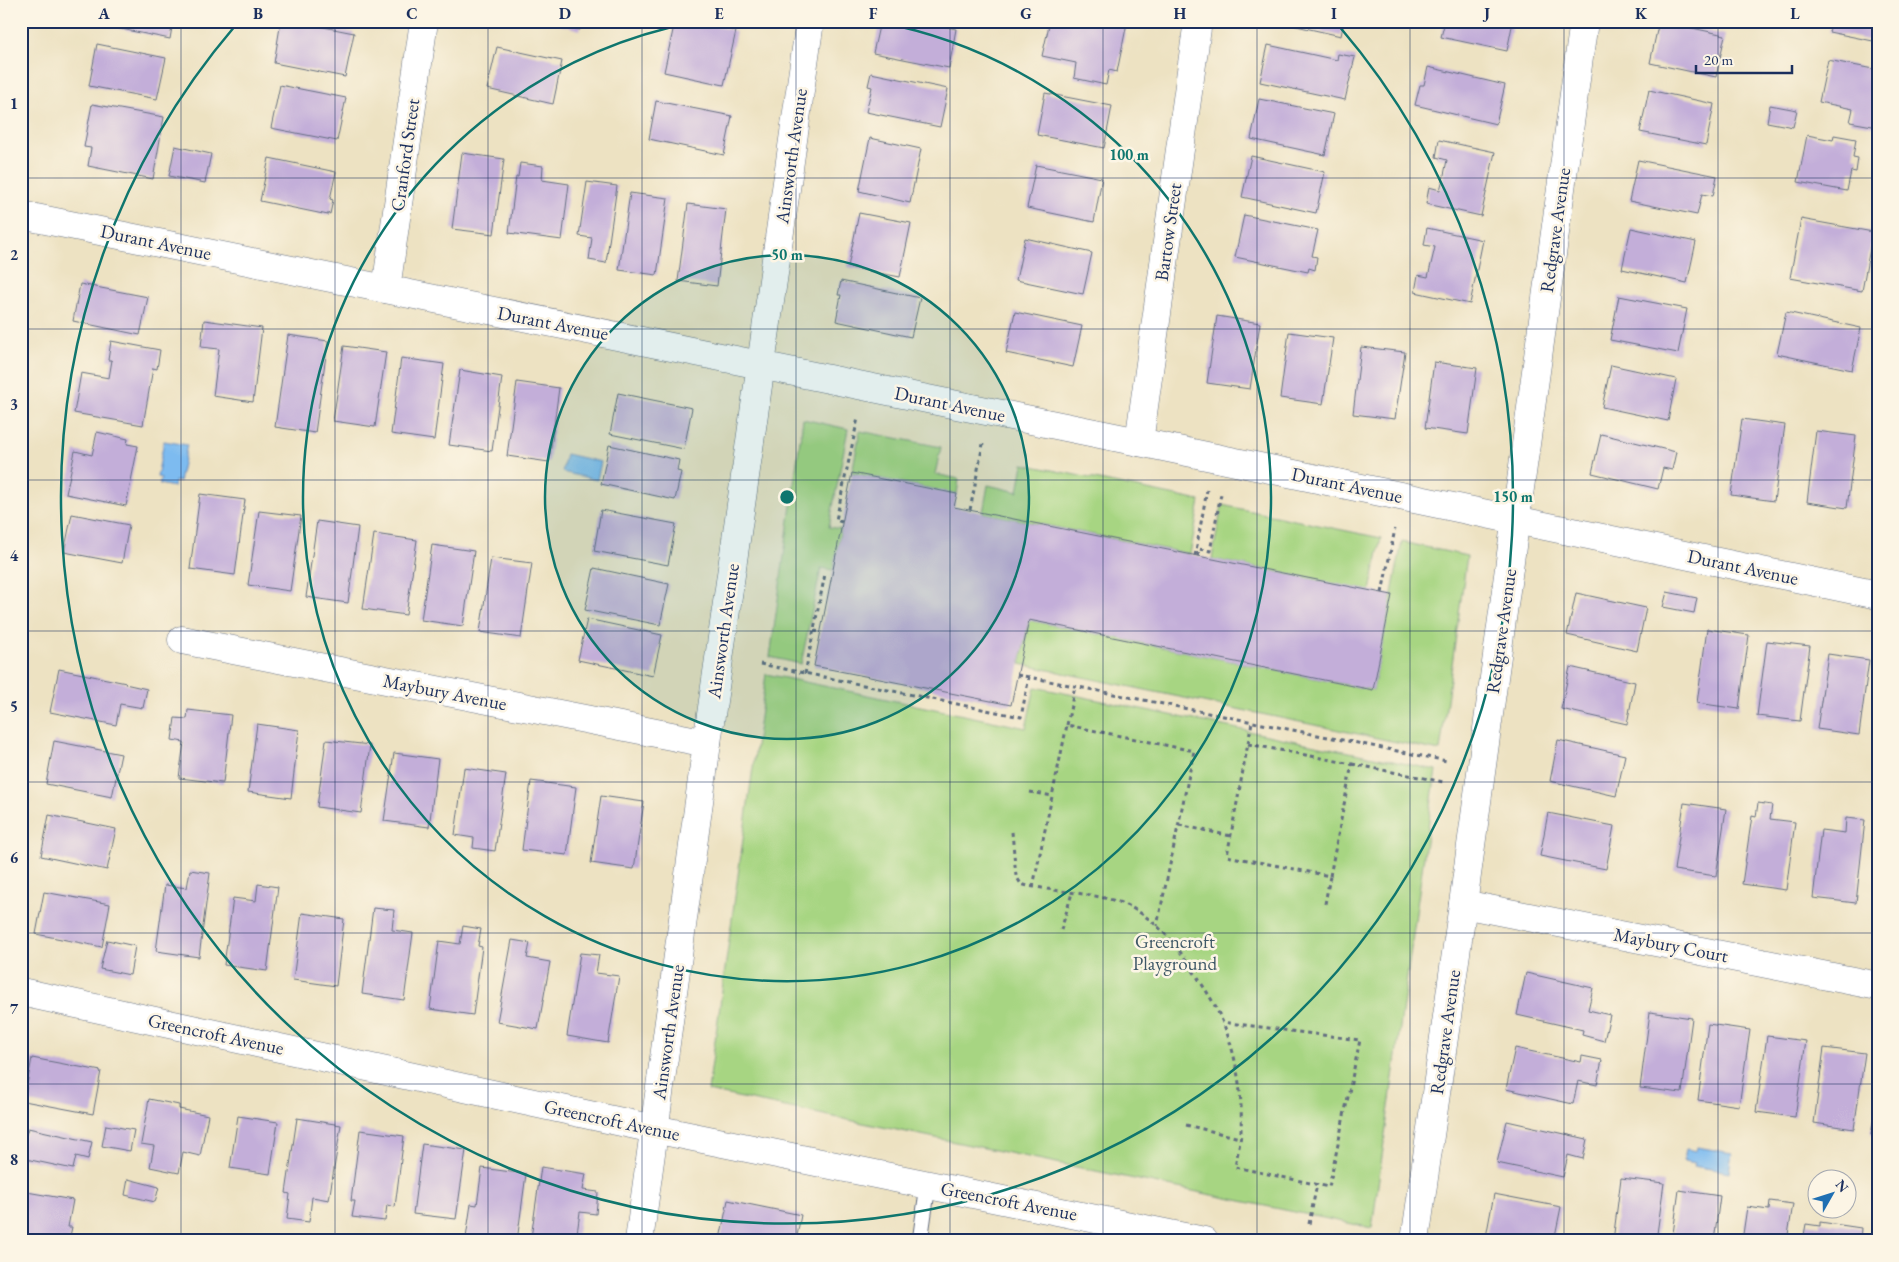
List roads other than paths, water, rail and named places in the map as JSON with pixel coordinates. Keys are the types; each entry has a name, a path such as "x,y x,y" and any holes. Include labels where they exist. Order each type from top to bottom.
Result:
{"street":[{"name":"Cranford Street","path":"386,290 424,21"},
{"name":"Ainsworth Avenue","path":"639,1241 707,743 810,21"},
{"name":"Bartow Street","path":"1139,442 1198,21"},
{"name":"Redgrave Avenue","path":"1415,1241 1464,904 1584,21"},
{"name":"Durant Avenue","path":"21,215 1139,442 1878,595"},
{"name":"Maybury Avenue","path":"182,640 707,743"},
{"name":"Maybury Court","path":"1464,904 1878,986"},
{"name":"Greencroft Avenue","path":"21,992 654,1129 1204,1241"}],"lane":[{"path":"920,1241 928,1185"}],"water":[{"path":"164,441 187,445 179,482 175,481 174,487 159,484 161,478 157,477"},
{"path":"566,454 601,462 597,480 562,472"},
{"path":"1697,1147 1732,1153 1729,1172 1693,1166 1694,1163 1684,1161 1686,1149 1696,1151"}],"park label":[{"name":"Greencroft Playground","path":"1175,952"}]}
